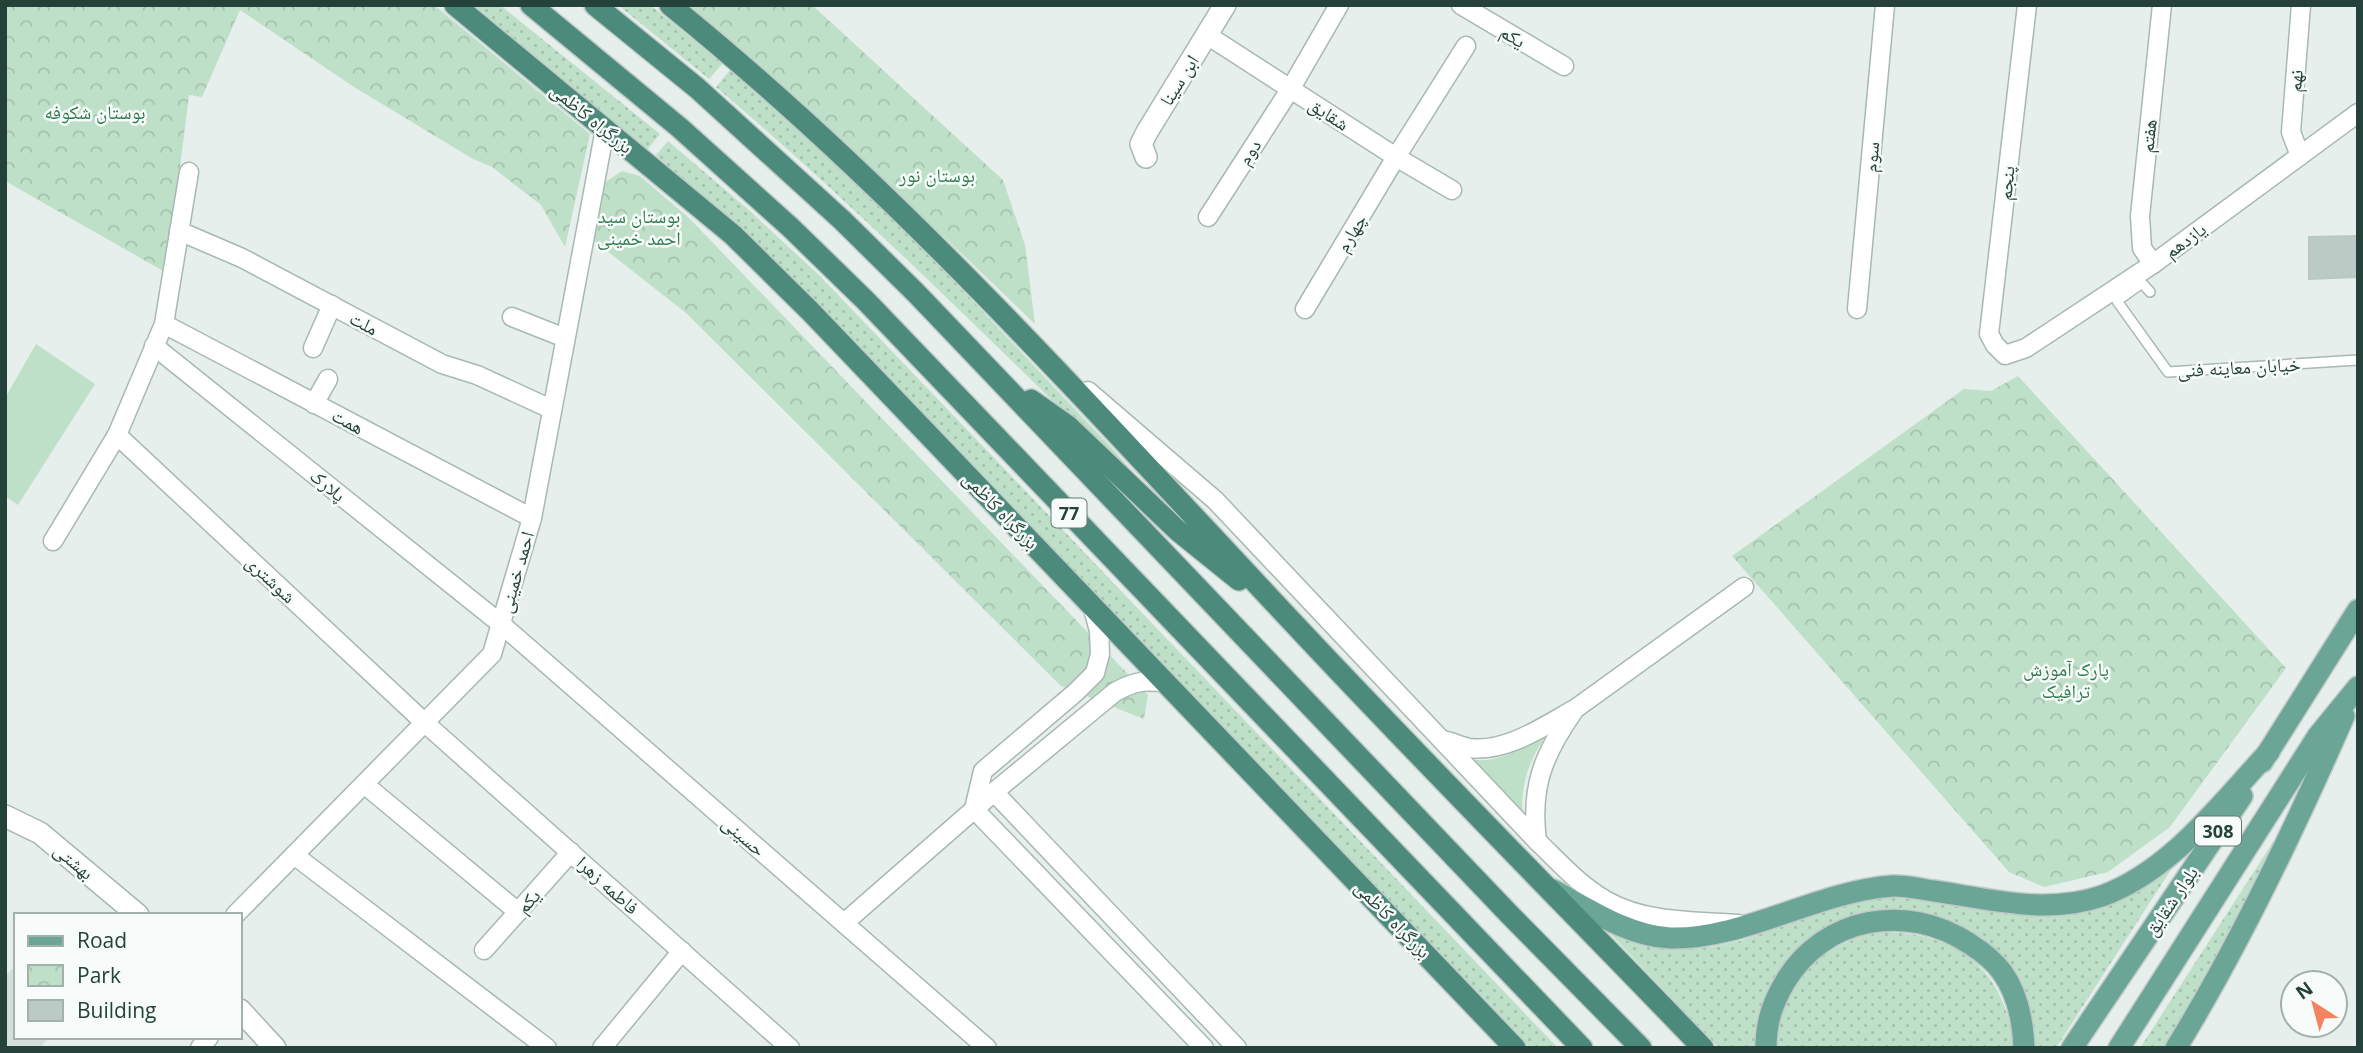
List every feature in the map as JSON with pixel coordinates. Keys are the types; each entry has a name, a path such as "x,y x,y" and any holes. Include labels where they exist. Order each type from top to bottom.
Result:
{"highway":[{"name":"بزرگراه کاظمی","path":"455,5 733,235 810,311 1515,1048"},
{"name":"77","path":"531,5 680,128 790,227 866,301 1582,1048"},
{"name":"77","path":"595,5 697,88 842,220 1642,1048"},
{"path":"670,5 748,70 928,236 1124,440 1301,631 1703,1048"},
{"path":"992,373 1068,426 1177,530 1301,631"}],"main road":[{"name":"بلوار شقایق","path":"2072,1048 2234,808 2358,610"},
{"name":"بلوار شقایق","path":"2119,1048 2318,736 2357,689"},
{"path":"2178,1048 2236,940 2317,778 2357,689"},
{"path":"1548,887 1614,923 1646,934 1669,938 1699,936 1750,924 1843,893 1895,886 2042,906 2076,903 2127,885 2167,858 2269,752"},
{"path":"1766,1048 1766,1029 1774,1001 1796,965 1830,937 1865,922 1898,919 1935,925 1959,936 1983,952 2002,972 2017,1002 2024,1048"},
{"path":"1485,1016 1502,1048"}],"street":[{"name":"ابن سینا","path":"1146,157 1141,144 1147,132 1225,5"},
{"path":"1291,88 1339,5"},
{"name":"یکم","path":"1461,5 1564,66"},
{"name":"سوم","path":"1857,309 1885,5"},
{"name":"پنجم","path":"2005,355 1989,334 2027,5"},
{"name":"هفتم","path":"2153,264 2142,248 2140,216 2162,5"},
{"name":"نهم","path":"2300,156 2291,132 2301,5"},
{"name":"شقایق","path":"1207,35 1452,191"},
{"path":"1396,157 1466,46"},
{"name":"دوم","path":"1208,217 1291,88"},
{"name":"یازدهم","path":"2005,355 2026,348 2153,264 2358,113"},
{"name":"احمد خمینی","path":"236,913 492,654 532,519 605,130"},
{"name":"چهارم","path":"1305,309 1396,157"},
{"path":"53,541 117,435 164,324 189,172"},
{"name":"ملت","path":"179,231 242,258 442,364 477,375 551,409"},
{"path":"313,348 332,305"},
{"path":"512,317 565,338"},
{"name":"همت","path":"164,324 532,519"},
{"path":"1022,335 1215,500 1537,841 1576,878 1607,901 1645,916 1750,924"},
{"name":"پلارک","path":"154,346 501,624"},
{"path":"314,404 328,379"},
{"name":"شوشتری","path":"117,435 425,723"},
{"path":"1443,740 1468,748 1488,748 1529,733 1576,709 1744,587"},
{"path":"974,809 983,771 1095,673 1100,654 1092,605"},
{"name":"حسینی","path":"501,624 987,1048"},
{"path":"844,923 974,809 1115,692 1132,683 1167,683"},
{"path":"1537,841 1533,814 1537,788 1546,759 1559,733 1576,709"},
{"name":"فاطمه زهرا","path":"425,723 790,1048"},
{"path":"364,784 518,912"},
{"path":"994,792 1237,1048"},
{"path":"974,809 1204,1048"},
{"name":"بهشتی","path":"5,816 40,833 136,913"},
{"name":"یکم","path":"484,950 571,852"},
{"path":"294,855 547,1048"},
{"path":"602,1048 682,951"},
{"path":"242,1012 275,1048"}],"lane":[{"name":"خیابان معاینه فنی","path":"2150,292 2142,283 2117,301 2168,372 2358,360"}],"shaded area":[{"path":"14,967 14,1039 47,1039 40,1048 10,1048 5,1041 5,976"}],"green space":[{"name":"بوستان شکوفه","path":"5,5 434,5 590,134 565,247 541,205 492,167 473,159 354,87 240,10 202,97 189,95 165,272 5,181"},
{"path":"469,5 500,5 660,134 647,150"},
{"path":"618,5 650,5 723,63 709,79"},
{"name":"بوستان نور","path":"689,5 812,5 1003,180 1025,245 1035,324 864,162"},
{"path":"730,70 782,114 880,206 1130,469 1121,466 1101,448 863,219 716,87"},
{"path":"668,141 750,211 820,276 1558,1048 1530,1048 888,376 778,265 656,155"},
{"name":"بوستان سید احمد خمینی","path":"622,171 640,176 690,219 1148,695 1144,719 1061,686 686,313 588,236 599,186"},
{"path":"36,344 95,384 18,505 5,496 5,398"},
{"name":"پارک آموزش ترافیک","path":"2018,376 2286,668 2170,827 2108,872 2044,887 2009,872 1732,556 1964,389 1991,391"},
{"path":"1551,729 1537,750 1528,771 1523,794 1523,819 1469,759 1502,757 1523,748"},
{"path":"2286,822 2167,1048 2140,1048"},
{"path":"2183,851 2056,1048 2035,1048 2027,1001 2010,967 1986,941 1957,923 1924,912 1889,910 1854,916 1822,930 1793,954 1779,974 1757,1048 1719,1048 1603,926 1643,946 1682,949 1740,941 1819,912 1874,896 1902,895 2032,915 2058,913"},
{"path":"1876,932 1930,938 1971,959 1987,975 2000,995 2009,1019 2014,1048 1775,1048 1787,998 1805,971 1816,960 1844,943"}],"building":[{"path":"2358,236 2358,277 2309,279 2309,237"}]}
